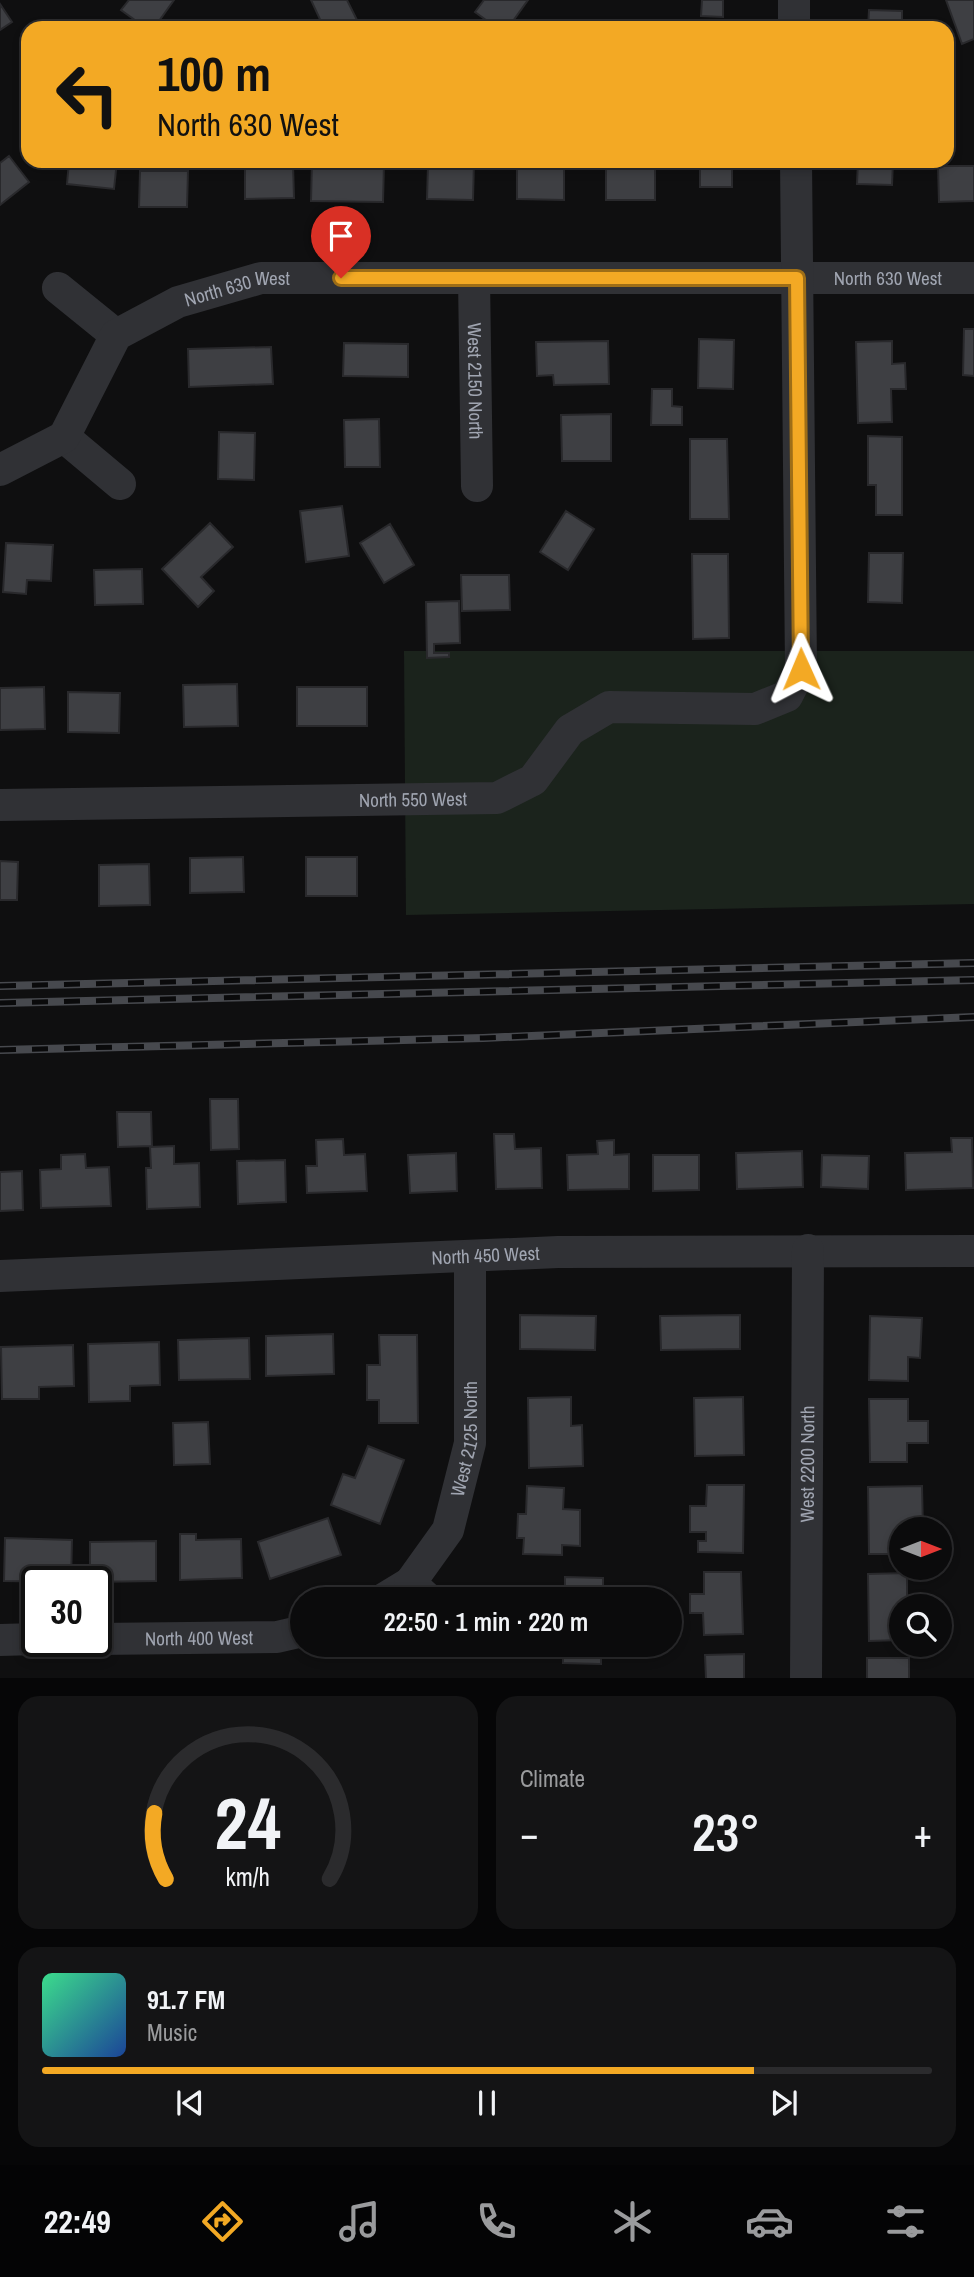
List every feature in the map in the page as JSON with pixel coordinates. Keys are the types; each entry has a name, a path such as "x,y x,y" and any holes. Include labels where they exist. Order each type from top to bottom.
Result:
{"street":[{"path":"794,0 794,21"},
{"path":"796,168 797,278"},
{"name":"North 630 West","path":"116,335 177,302 261,278 974,278"},
{"name":"West 2150 North","path":"474,278 477,486"},
{"name":"North 550 West","path":"0,805 497,798 533,780 570,730 609,707 755,709 787,696 801,669 797,278"},
{"path":"0,470 64,437 116,335 58,288"},
{"path":"64,437 120,484"},
{"name":"West 2200 North","path":"806,1678 808,1250"},
{"name":"North 450 West","path":"0,1276 558,1252 974,1251"},
{"name":"West 2125 North","path":"422,1587 448,1530 470,1443 470,1256"},
{"name":"North 400 West","path":"112,1639 277,1637 290,1634"},
{"path":"0,1640 21,1639"}],"shaded area":[{"path":"404,651 974,651 974,904 406,915"}],"building":[{"path":"129,0 174,0 159,21 136,21 121,10"},
{"path":"311,0 347,0 358,21 321,21"},
{"path":"484,0 528,0 513,21 487,21 475,12"},
{"path":"702,0 723,0 723,17 701,16"},
{"path":"946,0 974,0 974,39 962,44"},
{"path":"0,4 12,22 0,30"},
{"path":"869,10 902,11 902,21 868,21"},
{"path":"9,156 29,182 0,205 0,163"},
{"path":"974,166 974,201 939,202 938,168"},
{"path":"68,168 116,168 114,189 67,184"},
{"path":"245,168 293,168 294,198 245,199"},
{"path":"312,168 384,168 383,202 311,201"},
{"path":"428,168 474,168 473,200 427,199"},
{"path":"517,168 564,168 564,200 517,199"},
{"path":"606,168 655,168 655,200 606,200"},
{"path":"700,168 732,168 732,187 700,187"},
{"path":"858,168 893,168 892,185 857,184"},
{"path":"140,171 188,171 187,207 139,207"},
{"path":"964,329 974,329 974,376 963,375"},
{"path":"699,339 734,340 733,389 698,388"},
{"path":"608,341 609,384 554,385 553,375 537,376 536,342"},
{"path":"892,341 892,364 905,363 906,389 891,389 892,422 858,423 856,342"},
{"path":"344,343 408,344 408,377 343,376"},
{"path":"271,347 273,384 189,387 188,349"},
{"path":"652,389 672,389 672,406 682,407 682,425 651,425"},
{"path":"611,414 611,461 562,461 561,415"},
{"path":"379,419 380,467 345,467 344,420"},
{"path":"219,432 255,433 254,480 218,479"},
{"path":"868,436 902,437 902,515 876,515 876,485 868,485"},
{"path":"690,439 727,439 729,519 690,519"},
{"path":"342,506 349,556 306,562 300,511"},
{"path":"566,511 594,529 568,570 540,552"},
{"path":"210,523 233,547 201,577 214,591 198,607 162,569"},
{"path":"390,524 414,565 384,583 360,543"},
{"path":"6,543 53,545 51,581 27,580 26,594 3,592"},
{"path":"869,553 903,553 902,603 868,602"},
{"path":"692,554 728,554 729,638 693,639"},
{"path":"142,569 143,604 95,605 94,570"},
{"path":"461,575 509,575 510,610 462,611"},
{"path":"459,601 460,643 434,644 434,653 449,653 449,657 427,658 426,602"},
{"path":"237,684 238,726 184,727 183,685"},
{"path":"44,687 45,729 0,730 0,688"},
{"path":"297,687 367,687 367,726 297,726"},
{"path":"68,692 120,693 119,733 68,732"},
{"path":"243,857 244,892 190,893 190,858"},
{"path":"306,857 357,857 357,896 306,896"},
{"path":"0,861 18,862 17,900 0,900"},
{"path":"149,864 150,905 99,906 99,865"},
{"path":"210,1099 238,1099 239,1149 211,1150"},
{"path":"117,1112 151,1112 152,1146 118,1147"},
{"path":"494,1134 514,1134 515,1149 541,1148 542,1188 496,1189"},
{"path":"951,1138 972,1138 973,1188 906,1190 905,1153 952,1152"},
{"path":"343,1139 344,1155 365,1154 367,1191 307,1193 306,1166 317,1166 316,1140"},
{"path":"614,1140 614,1155 629,1154 629,1189 568,1190 567,1155 598,1154 597,1141"},
{"path":"174,1146 174,1164 199,1163 200,1207 147,1209 146,1168 151,1168 150,1147"},
{"path":"802,1151 803,1187 737,1189 736,1153"},
{"path":"456,1153 457,1191 410,1193 408,1155"},
{"path":"85,1154 86,1168 109,1167 111,1206 41,1208 40,1170 61,1169 61,1155"},
{"path":"653,1155 699,1155 699,1190 653,1191"},
{"path":"822,1155 869,1156 868,1189 821,1187"},
{"path":"285,1160 286,1202 238,1204 237,1161"},
{"path":"22,1171 23,1210 0,1211 0,1172"},
{"path":"520,1315 596,1316 595,1350 520,1349"},
{"path":"740,1315 740,1349 661,1350 660,1316"},
{"path":"870,1316 922,1318 920,1358 908,1357 908,1381 869,1380"},
{"path":"333,1334 334,1374 266,1376 266,1336"},
{"path":"379,1335 417,1335 418,1423 379,1423 379,1400 367,1400 367,1365 380,1365"},
{"path":"249,1338 250,1379 179,1380 178,1340"},
{"path":"159,1342 160,1385 130,1386 130,1401 89,1402 88,1344"},
{"path":"73,1345 74,1386 39,1387 39,1399 2,1399 1,1347"},
{"path":"571,1397 571,1426 582,1425 583,1466 529,1468 528,1398"},
{"path":"743,1397 744,1455 695,1456 694,1398"},
{"path":"869,1399 908,1399 908,1421 928,1421 928,1443 907,1443 907,1462 870,1462"},
{"path":"208,1422 210,1464 174,1465 173,1423"},
{"path":"368,1446 404,1460 380,1524 331,1505 343,1474 355,1478"},
{"path":"707,1485 744,1485 743,1553 698,1552 698,1541 706,1541 706,1532 690,1532 690,1506 706,1506"},
{"path":"527,1486 564,1488 563,1509 580,1510 580,1546 562,1545 562,1555 523,1554 524,1538 517,1538 518,1514 526,1514"},
{"path":"922,1486 923,1517 889,1517 889,1554 869,1554 868,1487"},
{"path":"328,1518 341,1555 270,1579 258,1542"},
{"path":"180,1534 196,1534 196,1540 241,1539 242,1578 180,1580"},
{"path":"5,1538 72,1540 71,1566 21,1566 21,1581 4,1581"},
{"path":"156,1541 156,1581 112,1582 112,1566 90,1566 90,1542"},
{"path":"704,1572 741,1572 743,1634 704,1635 703,1613 690,1613 690,1594 704,1594"},
{"path":"889,1573 889,1580 907,1580 907,1594 889,1594 889,1640 869,1641 868,1574"},
{"path":"565,1577 603,1578 603,1587 565,1587"},
{"path":"744,1654 744,1678 706,1678 705,1655"},
{"path":"563,1657 601,1657 601,1664 563,1663"},
{"path":"867,1658 909,1658 909,1678 867,1678"}],"railway":[{"path":"0,986 974,963"},
{"path":"0,1003 974,980"},
{"path":"0,1050 483,1038 974,1017"}],"route":[{"path":"341,278 797,278 801,669"}]}
